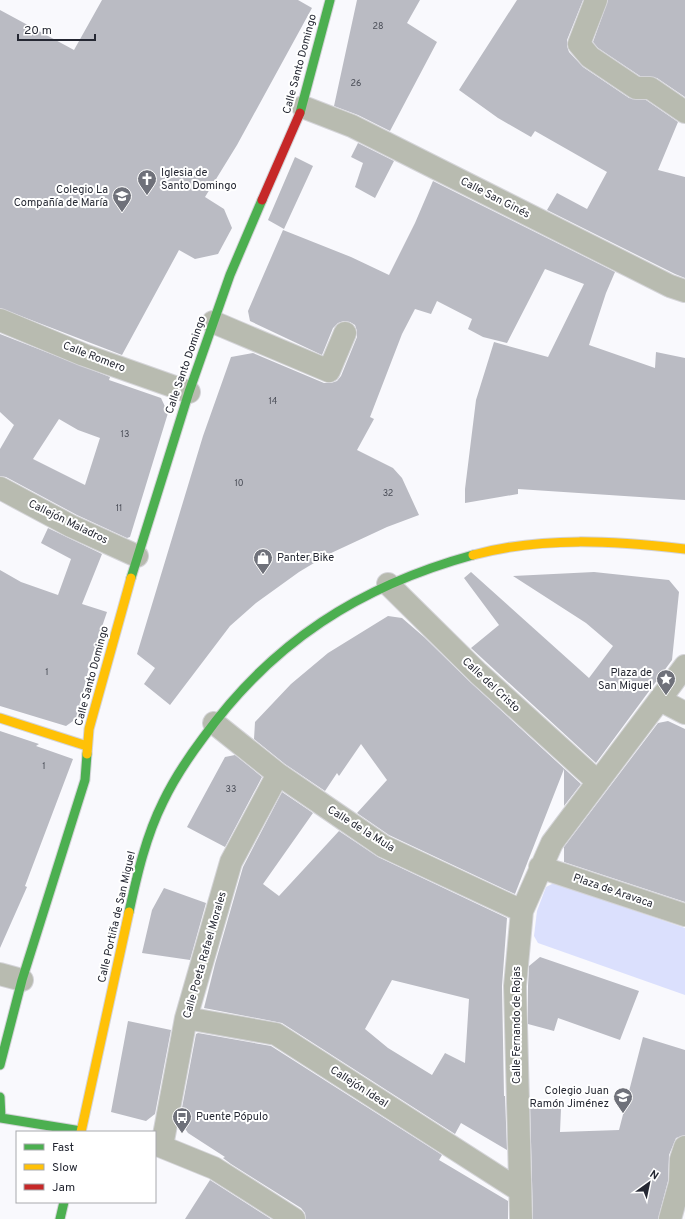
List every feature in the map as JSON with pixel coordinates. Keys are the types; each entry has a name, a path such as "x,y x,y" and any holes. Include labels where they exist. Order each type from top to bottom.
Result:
{"main road":[{"name":"Calle Santo Domingo","path":"87,746 89,729 137,556 189,392 230,275 303,107 330,0"},
{"name":"Calle Portiña de San Miguel","path":"84,1131 141,861 159,811 173,782 214,723 252,678 298,638 342,610 388,584 457,559 508,548 546,543 598,541 685,549"},
{"path":"0,718 87,746 85,780 22,980 0,1065"},
{"path":"0,1111 80,1131"},
{"path":"60,1219 64,1203"}],"street":[{"path":"596,0 579,44 590,58 636,88 650,88 685,112"},
{"name":"Calle San Ginés","path":"303,107 352,126 670,286 685,291"},
{"name":"Calle Romero","path":"0,320 84,355 189,392"},
{"path":"213,322 329,371 345,333"},
{"name":"Callejón Maladros","path":"0,488 71,526 137,556"},
{"name":"Calle del Cristo","path":"388,584 478,673 598,782"},
{"name":"Calle Fernando de Rojas","path":"521,1219 519,1190 515,986 522,911 540,867 552,843 685,666"},
{"path":"660,700 685,713"},
{"name":"Calle de la Mula","path":"214,723 278,774 383,846 522,911"},
{"name":"Calle Poeta Rafael Morales","path":"159,1144 186,1018 231,862 278,774"},
{"name":"Plaza de Aravaca","path":"540,867 685,915"},
{"path":"0,974 22,980"},
{"name":"Callejón Ideal","path":"186,1018 276,1034 519,1190"},
{"path":"159,1144 214,1168 294,1219"},
{"path":"670,1219 680,1183 682,1159 685,1147"}],"shaded area":[{"path":"554,883 685,928 685,995 538,943 534,936 537,911 546,887"}],"building":[{"name":"Colegio La Compañía de María","path":"102,0 298,0 312,8 237,145 205,197 224,209 232,228 218,254 195,259 179,250 122,355 0,308 0,10 74,50"},
{"path":"357,0 420,0 407,23 437,42 390,131 358,115 334,106"},
{"path":"517,0 583,0 567,40 569,52 583,67 629,98 646,100 678,122 658,170 685,177 685,278 547,210 557,193 587,209 607,172 535,131 531,137 498,118 459,90"},
{"path":"608,0 685,0 685,97 657,78 640,76 598,48 593,42"},
{"path":"358,143 394,161 375,198 355,187 363,163 351,157"},
{"path":"295,157 313,166 284,229 268,220"},
{"path":"433,181 615,272 606,293 589,345 655,368 656,352 685,358 685,500 518,489 518,494 465,503 465,489 476,400 494,342 548,357 584,284 545,269 507,343 483,337 468,329 472,319 437,301 431,314 415,309 402,334 370,417 374,419 357,450 393,468 402,478 419,515 387,527 329,554 299,572 256,603 230,626 170,705 144,684 155,668 137,654 203,436 231,357 253,353 324,383 331,383 337,381 341,376 357,337 355,325 344,321 338,323 333,328 322,355 250,321 248,311 283,230 351,257 389,275 415,223"},
{"path":"0,334 110,377 109,380 161,398 168,413 130,537 127,538 77,515 6,477 0,476 0,449 14,425 0,412","holes":["59,419 78,430 100,438 85,485 33,459"]},
{"path":"48,528 102,554 82,604 107,612 92,656 76,719 66,726 0,706 0,570 21,582 58,595 71,559 41,543"},
{"path":"471,572 589,678 613,646 586,623 513,576 594,572 669,580 679,592 672,660 596,763 471,648 499,625 464,578"},
{"path":"388,616 402,618 424,637 470,682 581,784 564,806 564,769 515,894 389,835 357,813 387,780 361,744 339,776 337,773 325,791 285,764 254,739 255,722 291,684 328,653"},
{"path":"668,721 685,729 685,902 564,862 564,847 658,723"},
{"path":"0,731 39,744 36,746 73,759 25,886 27,887 0,948"},
{"path":"235,755 262,777 225,847 187,827 225,757"},
{"path":"282,792 313,813 263,884 279,896 339,831 378,857 507,918 502,986 504,1096 507,1150 461,1123 455,1134 282,1023 204,1008 243,867","holes":["392,980 469,999 465,1063 445,1053 432,1075 388,1048 365,1029"]},
{"path":"164,888 206,903 190,960 142,953 152,910"},
{"path":"540,957 639,991 620,1040 558,1018 554,1031 528,1024 529,966"},
{"path":"128,1021 171,1030 155,1114 146,1121 111,1112"},
{"path":"198,1033 271,1046 442,1155 439,1160 508,1201 508,1219 306,1219 305,1213 301,1208 231,1164 223,1158 225,1157 188,1133 184,1127 181,1113 196,1034"},
{"path":"643,1037 685,1050 685,1135 676,1138 669,1155 668,1181 658,1219 533,1219 530,1102 561,1108 560,1132 619,1130"},
{"path":"210,1180 271,1219 185,1219"}],"traffic: fast":[{"path":"300,113 330,0"},
{"path":"131,578 189,392 230,275 262,200"},
{"path":"129,912 147,842 157,815 172,785 203,738 230,704 258,673 289,646 322,622 356,601 393,583 432,568 473,555"},
{"path":"0,1065 22,980 85,780 87,754"},
{"path":"0,1097 1,1118 81,1131"},
{"path":"60,1219 64,1203"}],"traffic: slow":[{"path":"473,555 526,545 579,542 605,542 685,549"},
{"path":"87,754 89,729 131,578"},
{"path":"0,718 87,746"},
{"path":"81,1131 129,912"}],"traffic: jam":[{"path":"262,200 300,113"}],"place":[{"name":"Iglesia de Santo Domingo","path":"147,196"},
{"name":"Colegio La Compañía de María","path":"122,213"},
{"name":"Panter Bike","path":"263,575"},
{"name":"Plaza de San Miguel","path":"666,696"},
{"name":"Colegio Juan Ramón Jiménez","path":"623,1114"},
{"name":"Puente Pópulo","path":"182,1134"}]}
